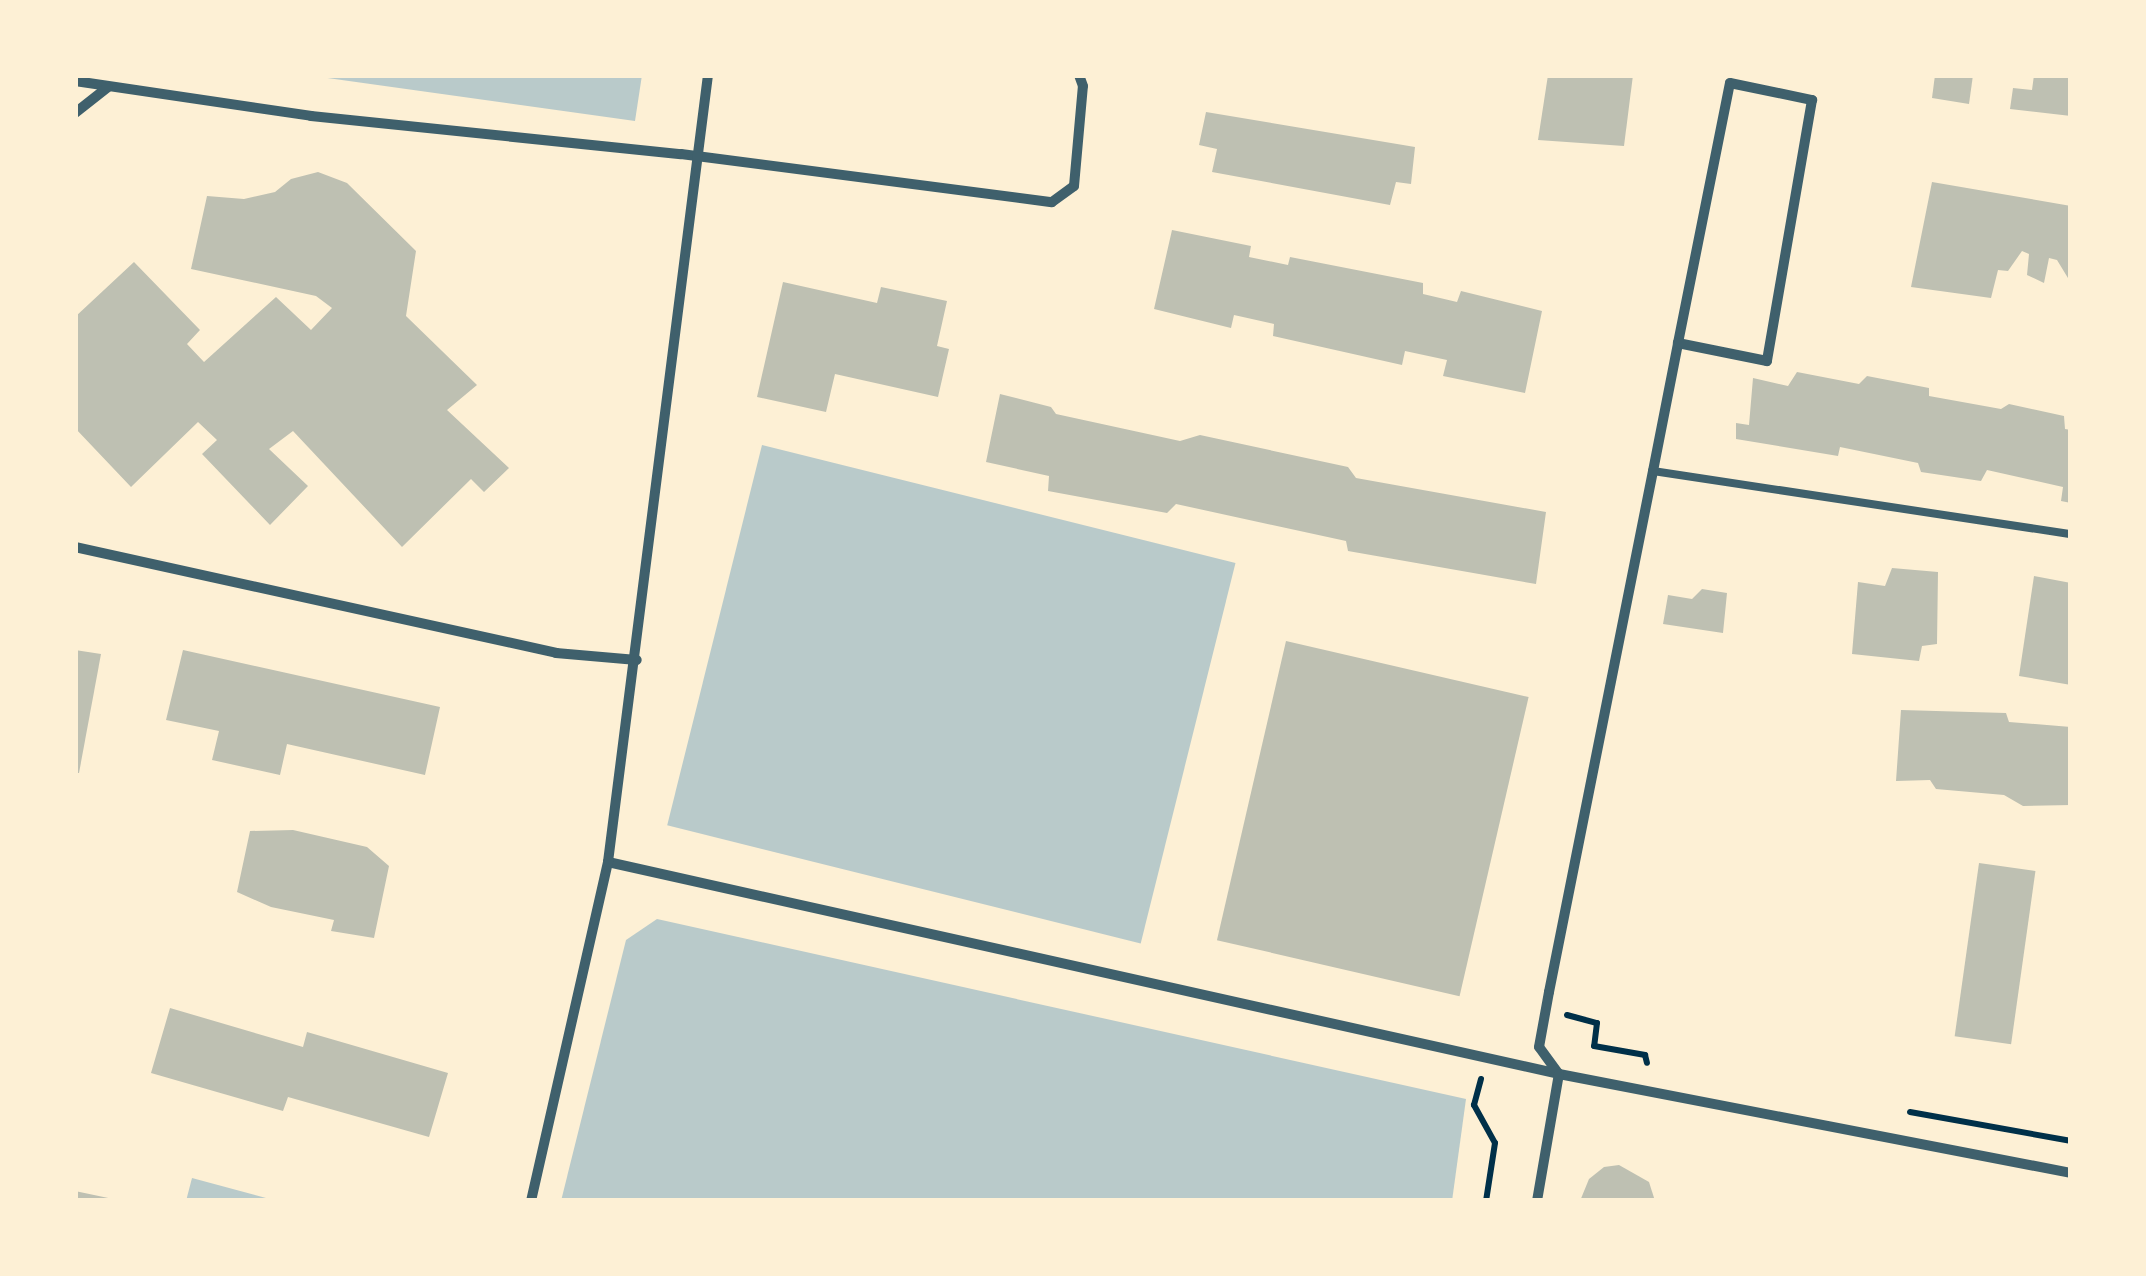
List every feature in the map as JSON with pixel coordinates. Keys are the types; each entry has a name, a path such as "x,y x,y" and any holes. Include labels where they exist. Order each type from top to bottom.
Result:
{"street":[{"path":"531,1201 608,862 637,660 708,75"},
{"path":"75,81 311,116 697,156 1052,202 1074,186 1083,86 1079,75"},
{"path":"1537,1201 1559,1074 1538,1047 1653,471 1678,343 1730,83 1812,100 1767,361 1678,343"},
{"path":"75,113 108,87"},
{"path":"75,547 556,653 637,660"},
{"path":"608,862 1559,1074 2071,1172"}],"lane":[{"path":"1653,471 2071,534"}],"shaded area":[{"path":"306,75 642,75 635,121"},
{"path":"762,445 1236,563 1141,943 667,825"},
{"path":"657,919 1466,1099 1452,1201 561,1201 626,940"},
{"path":"192,1178 277,1201 186,1201"}],"building":[{"path":"1548,75 1633,75 1624,146 1538,140"},
{"path":"1935,75 1973,75 1969,104 1932,98"},
{"path":"2034,75 2071,75 2071,116 2010,109 2013,88 2032,90"},
{"path":"1206,112 1415,147 1411,184 1396,182 1390,205 1212,172 1217,149 1199,145"},
{"path":"318,172 347,183 416,251 406,316 477,385 447,410 509,468 484,492 471,479 402,547 293,431 269,449 308,486 270,525 202,454 217,440 198,422 131,487 75,428 75,317 134,262 200,330 187,344 204,362 276,297 311,330 332,308 316,296 191,269 207,196 244,199 275,192 291,179"},
{"path":"1932,182 2071,206 2071,283 2057,260 2049,258 2044,283 2027,275 2029,254 2022,251 2008,271 1998,270 1991,298 1911,287"},
{"path":"1172,230 1251,246 1249,257 1288,265 1290,257 1423,283 1423,294 1457,302 1461,291 1542,311 1525,393 1443,376 1447,360 1405,351 1402,365 1273,336 1274,324 1234,315 1231,328 1154,309"},
{"path":"783,282 877,303 881,287 947,301 937,346 949,349 938,397 835,374 826,412 757,397"},
{"path":"1797,372 1859,384 1867,376 1929,388 1929,396 2001,409 2009,404 2064,416 2065,429 2071,430 2071,503 2061,501 2063,487 1987,470 1981,481 1921,472 1918,463 1840,447 1838,456 1736,439 1736,423 1749,425 1753,378 1788,386"},
{"path":"1000,394 1051,407 1056,414 1180,441 1200,435 1348,467 1356,478 1546,512 1536,584 1348,551 1346,541 1176,504 1167,513 1048,491 1049,476 986,462"},
{"path":"1892,568 1938,572 1937,644 1922,646 1919,661 1852,654 1858,582 1885,586"},
{"path":"2034,576 2071,583 2071,685 2019,676"},
{"path":"1702,589 1727,593 1723,633 1663,624 1668,595 1692,599"},
{"path":"1286,641 1529,697 1460,996 1217,940"},
{"path":"75,650 101,654 79,773 75,773"},
{"path":"183,650 440,707 425,775 287,744 280,775 212,760 219,731 166,720"},
{"path":"1901,710 2006,713 2009,722 2071,727 2071,805 2023,806 2004,795 1936,789 1930,780 1896,781"},
{"path":"293,830 367,847 389,866 374,938 331,931 334,920 271,907 237,892 250,831"},
{"path":"1979,863 2035,871 2011,1044 1955,1036"},
{"path":"170,1008 303,1047 307,1032 448,1073 429,1137 288,1097 283,1111 151,1073"},
{"path":"1619,1165 1649,1182 1655,1201 1580,1201 1589,1179 1604,1167"},
{"path":"75,1191 113,1199 113,1201 75,1201"}]}
